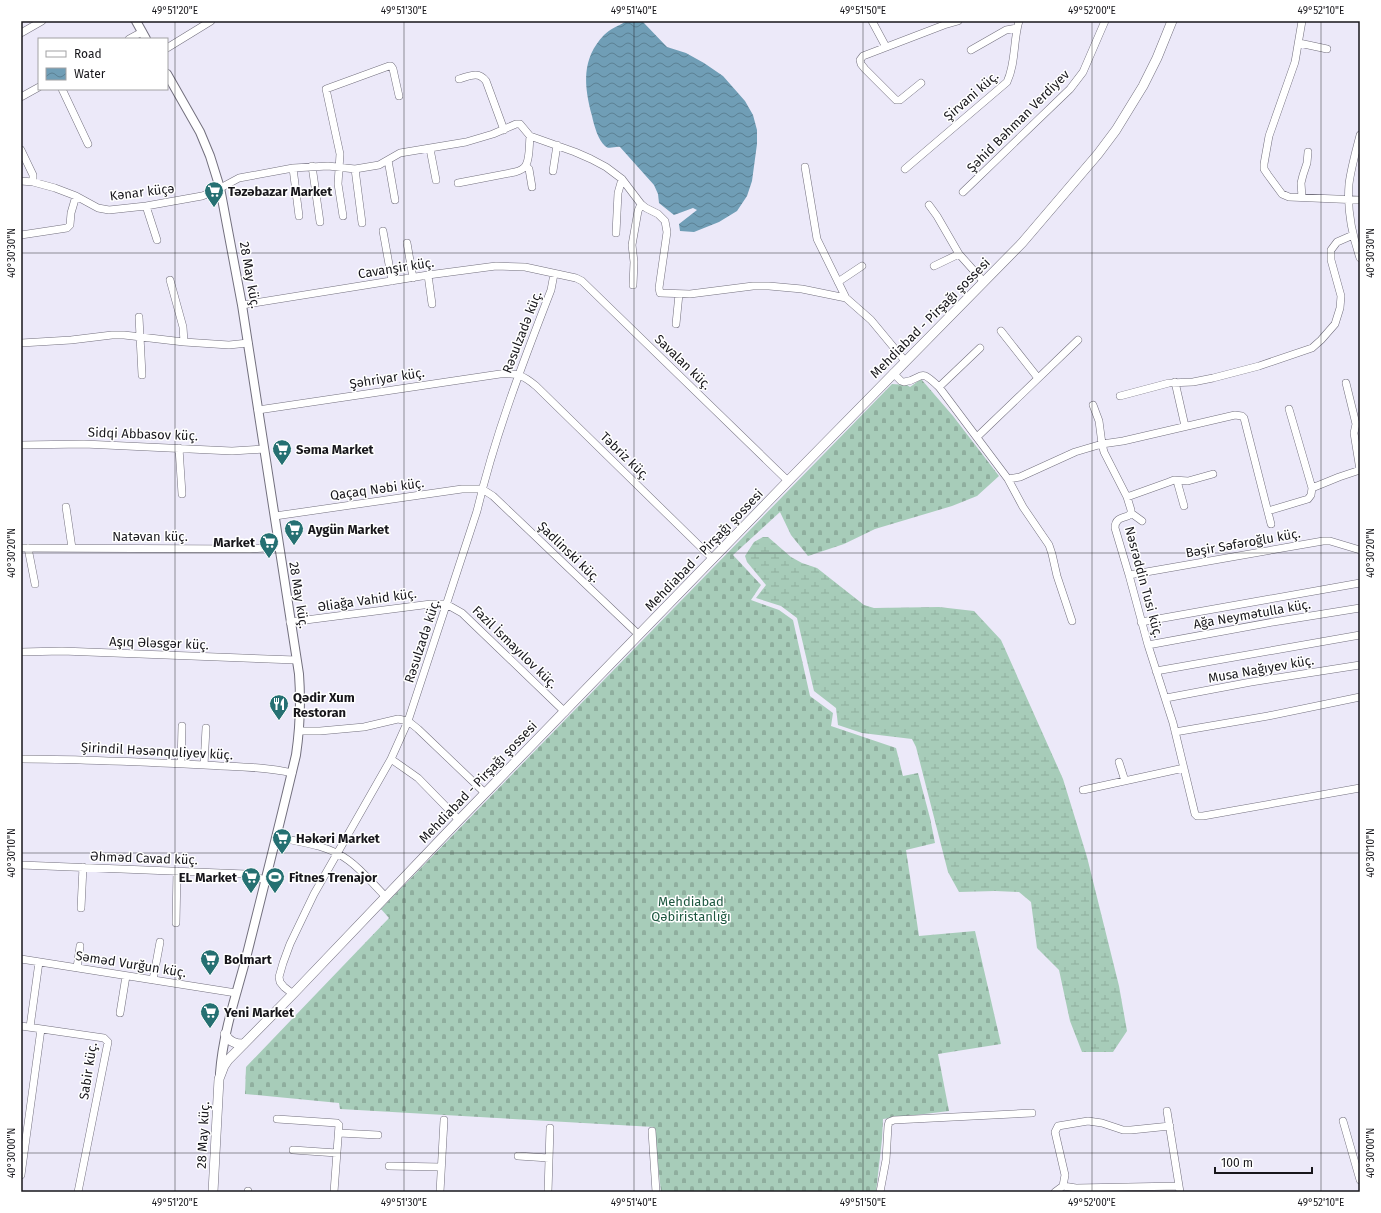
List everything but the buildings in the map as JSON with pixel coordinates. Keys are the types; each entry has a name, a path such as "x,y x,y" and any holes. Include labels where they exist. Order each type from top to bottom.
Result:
{"main road":[{"name":"Mehdiabad - Pirşağı şossesi","path":"220,1076 226,1062 231,1056 293,994 713,558 984,282 1044,218 1108,141 1131,106 1157,58 1172,21"},
{"path":"225,1034 231,1042 244,1044"},
{"name":"28 May küç.","path":"213,1192 220,1076"}],"street":[{"path":"21,33 42,21"},
{"path":"134,38 144,36 136,21"},
{"path":"168,47 211,21"},
{"path":"872,21 886,47"},
{"path":"921,83 900,100 896,100 865,69 860,60 863,56 958,21"},
{"name":"Şəhid Bəhman Verdiyev","path":"963,192 1070,90 1083,72 1105,21"},
{"path":"1302,21 1299,43 1294,62 1269,136 1264,170 1282,194 1289,197 1360,200"},
{"path":"971,50 1006,30 1018,25"},
{"name":"Şirvani küç.","path":"904,169 1007,82 1012,73 1018,25"},
{"path":"1299,43 1326,49"},
{"path":"342,216 338,184 340,154 326,89 391,66 399,96"},
{"path":"459,79 477,74 486,81 504,130"},
{"name":"28 May küç.","path":"168,76 200,132 210,156 220,188 242,305 299,674 300,731 292,773 266,880 225,1034 220,1076"},
{"path":"21,97 38,88"},
{"path":"62,90 88,144"},
{"name":"Kənar küçə","path":"21,181 33,182 55,188 76,196 92,205 109,210 146,206 202,196 240,178 293,168 312,166 355,169 379,165 404,152 466,142 520,124 530,136"},
{"path":"1360,135 1349,184 1353,235 1360,258"},
{"path":"532,187 530,173 526,166 530,136 591,159 622,179 641,204 658,214 665,221 667,226 659,291 660,293 679,294 753,286 769,286 802,289 846,298"},
{"path":"552,171 557,145"},
{"path":"430,149 436,180"},
{"path":"21,150 32,175 33,182"},
{"path":"1302,197 1302,175 1307,163 1308,152"},
{"path":"388,160 395,200"},
{"path":"312,166 320,222"},
{"path":"458,183 515,172 526,166"},
{"path":"805,167 817,239 846,298 871,320 905,361"},
{"path":"293,168 299,216"},
{"path":"355,169 362,223"},
{"path":"616,233 618,193 622,179"},
{"path":"21,235 67,228 70,225 71,213 76,196"},
{"path":"633,285 634,262 632,245 641,204"},
{"path":"929,205 959,254 984,282"},
{"path":"146,206 157,240"},
{"path":"383,231 392,281"},
{"path":"1120,396 1159,385 1175,382 1205,380 1259,366 1312,348 1335,324 1340,308 1341,296 1331,250 1337,242 1353,235"},
{"path":"407,243 413,278"},
{"path":"934,266 959,254"},
{"name":"Cavanşir küç.","path":"242,305 428,275 496,266 525,267 554,274"},
{"path":"838,282 862,266"},
{"name":"Rəsulzadə küç.","path":"293,994 280,982 283,962 314,894 392,759 408,721 477,511 482,489 510,399 551,290 554,274"},
{"name":"Savalan küç.","path":"554,274 576,278 582,281 788,481"},
{"path":"428,275 432,304"},
{"path":"170,280 183,327 184,342"},
{"path":"676,324 679,294"},
{"path":"139,317 142,375"},
{"path":"1001,331 1038,378"},
{"path":"21,343 71,340 112,335 229,345 248,343"},
{"path":"977,437 1078,340"},
{"path":"939,386 980,348"},
{"path":"893,373 900,381 904,382 920,375 926,375 939,386 1008,478 1022,507 1049,545 1057,576 1072,621"},
{"name":"Şəhriyar küç.","path":"258,410 500,374 519,374"},
{"name":"Təbriz küç.","path":"519,374 536,386 713,558"},
{"path":"1175,382 1184,426"},
{"path":"1312,488 1360,470 1354,433 1356,424 1346,383"},
{"name":"Nəsrəddin Tusi küç.","path":"1093,405 1099,421 1104,452 1126,498 1131,513 1128,516 1119,519 1115,525 1141,622 1166,698 1194,814 1197,816 1210,815 1360,788"},
{"path":"1268,511 1308,498 1311,495 1312,488 1289,409"},
{"path":"1008,478 1020,477 1075,452 1102,444 1123,441 1235,415 1242,416 1244,418 1271,524"},
{"name":"Sidqi Abbasov küç.","path":"21,445 84,444 232,451 264,449"},
{"path":"179,448 182,494"},
{"path":"1126,498 1169,482 1188,481 1213,474"},
{"path":"1177,481 1184,506"},
{"name":"Qaçaq Nəbi küç.","path":"274,516 462,489 482,489"},
{"name":"Şadlinski küç.","path":"482,489 493,496 639,635"},
{"path":"66,507 72,548"},
{"path":"1131,513 1142,521"},
{"name":"Bəşir Səfəroğlu küç.","path":"1129,574 1323,541 1330,541 1360,550"},
{"name":"Natəvan küç.","path":"25,548 250,549 279,547"},
{"path":"25,548 35,584"},
{"path":"1141,622 1360,583"},
{"name":"Əliağa Vahid küç.","path":"290,622 431,604 446,604"},
{"name":"Fazil İsmayılov küç.","path":"446,604 462,613 565,712"},
{"name":"Ağa Neymətulla küç.","path":"1148,645 1360,608"},
{"path":"1156,671 1360,635"},
{"name":"Aşıq Ələsgər küç.","path":"21,652 62,651 296,660"},
{"name":"Musa Nağıyev küç.","path":"1166,698 1251,682 1360,665"},
{"path":"1175,732 1268,716 1360,697"},
{"path":"300,731 320,731 364,727 398,719 408,721 485,793"},
{"path":"181,764 182,726"},
{"path":"204,765 206,728"},
{"name":"Şirindil Həsənquliyev küç.","path":"21,759 75,759 265,768 292,773"},
{"path":"392,759 418,778 459,820"},
{"path":"1119,762 1125,781"},
{"path":"1083,790 1184,768"},
{"path":"276,837 323,848 338,854 348,860 386,897"},
{"name":"Əhməd Cavad küç.","path":"21,865 246,874 266,880"},
{"path":"81,908 83,867"},
{"path":"176,923 177,871"},
{"path":"153,980 160,942"},
{"path":"77,968 80,946"},
{"name":"Səməd Vurğun küç.","path":"21,959 236,993"},
{"path":"30,1027 39,962"},
{"path":"120,1013 126,976"},
{"name":"Sabir küç.","path":"21,1026 104,1038 108,1042 78,1192"},
{"path":"21,1175 41,1029"},
{"path":"222,1053 225,1057 231,1056"},
{"path":"1063,1186 1076,1188 1179,1189 1167,1111"},
{"path":"880,1192 886,1160 889,1122 894,1120 924,1118 1032,1113"},
{"path":"277,1119 337,1123 339,1125 334,1192"},
{"path":"440,1192 444,1120"},
{"path":"1055,1192 1063,1186 1065,1176 1055,1132 1058,1126 1088,1121 1102,1123 1124,1130 1170,1126"},
{"path":"1343,1121 1360,1180"},
{"path":"548,1192 550,1128"},
{"path":"652,1131 656,1192"},
{"path":"339,1133 378,1134"},
{"path":"293,1150 337,1153"},
{"path":"518,1156 549,1158"},
{"path":"389,1166 441,1167"}],"green space":[{"name":"Mehdiabad Qəbiristanlığı","path":"921,379 953,416 999,476 977,496 952,506 875,529 844,544 808,556 791,535 780,512 733,555 761,585 751,600 779,610 793,620 810,696 833,713 831,726 896,748 903,776 918,773 935,843 906,850 919,936 975,931 1001,1044 938,1054 949,1111 883,1119 876,1192 661,1192 654,1127 340,1109 339,1103 245,1094 246,1067 389,918 381,909 892,384 907,385 910,387"},
{"path":"763,537 768,537 791,557 802,563 817,568 864,605 874,608 939,607 974,611 1001,640 1063,779 1087,857 1119,986 1127,1031 1113,1052 1082,1052 1070,1021 1059,970 1037,948 1031,902 1019,892 959,892 948,872 916,747 912,739 862,733 838,725 836,708 814,691 797,618 781,606 756,598 766,585 747,562 745,556 754,542"}],"water":[{"path":"625,22 643,22 667,47 686,53 723,76 745,101 753,115 757,130 757,144 752,181 747,196 737,211 719,222 694,232 680,231 679,224 697,210 693,208 674,215 659,203 658,194 654,185 620,147 608,148 605,146 600,140 595,128 587,94 586,73 588,63 591,54 604,35 611,29"}],"place":[{"name":"Təzəbazar Market","path":"214,208"},
{"name":"Səma Market","path":"282,466"},
{"name":"Aygün Market","path":"294,546"},
{"name":"Market","path":"269,559"},
{"name":"Qədir Xum Restoran","path":"279,721"},
{"name":"Həkəri Market","path":"282,855"},
{"name":"EL Market","path":"251,894"},
{"name":"Fitnes Trenajor","path":"275,894"},
{"name":"Bolmart","path":"210,976"},
{"name":"Yeni Market","path":"210,1029"}]}
